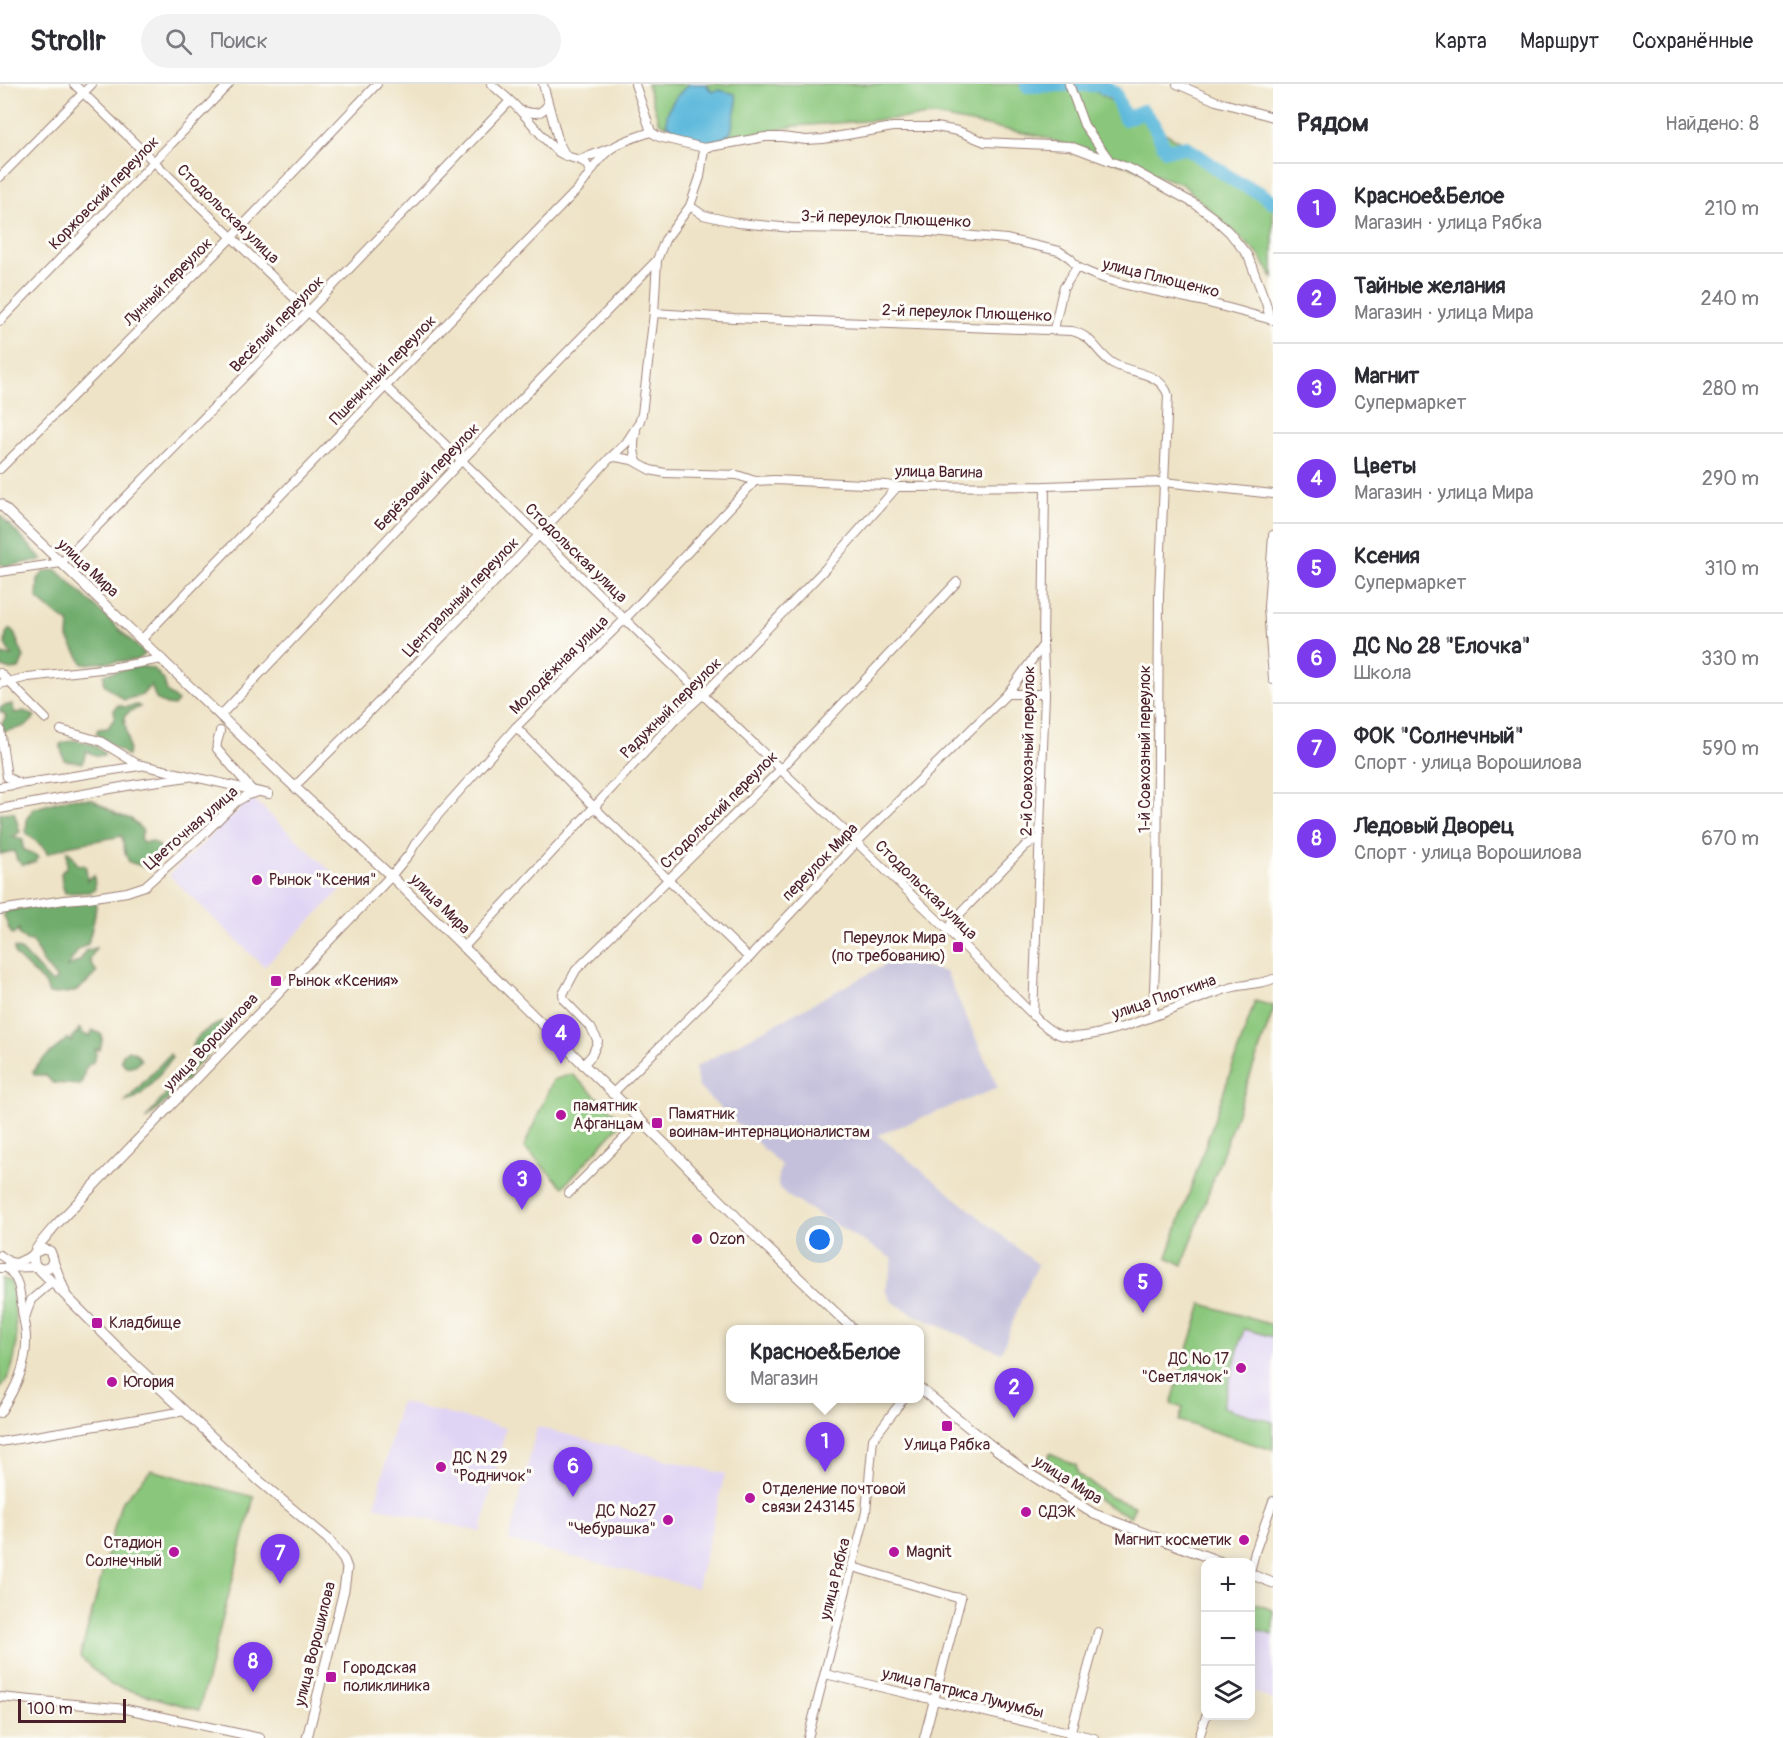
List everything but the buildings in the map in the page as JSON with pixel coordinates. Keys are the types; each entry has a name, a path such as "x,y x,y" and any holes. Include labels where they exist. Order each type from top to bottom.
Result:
{"main road":[{"name":"улица Мира","path":"0,504 294,787 391,876 769,1250 850,1325"},
{"name":"улица Ворошилова","path":"34,1254 53,1228 391,876"},
{"name":"улица Ворошилова","path":"53,1228 52,1257 67,1297"},
{"path":"43,1249 52,1257 51,1265 46,1269 37,1268 32,1261 34,1254 43,1249"},
{"name":"улица Ворошилова","path":"37,1268 127,1357 257,1479 328,1539 344,1560 346,1568 344,1590 307,1738"},
{"name":"улица Мира","path":"924,1391 993,1448 1094,1514 1208,1558"},
{"path":"1255,1575 1273,1583"}],"street":[{"name":"Стодольская улица","path":"74,84 702,694 858,842 1033,1016 1063,1036"},
{"path":"0,177 92,84"},
{"name":"Коржовский переулок","path":"0,321 229,84"},
{"name":"Лунный переулок","path":"0,469 232,237 377,84"},
{"path":"491,84 521,111 552,147 567,157 582,159 617,146"},
{"path":"543,84 559,144 567,157"},
{"path":"635,84 651,132"},
{"path":"1069,84 1084,125 1109,160"},
{"path":"1177,84 1216,101 1273,117"},
{"name":"Весёлый переулок","path":"61,563 308,312 510,101"},
{"path":"521,111 538,113 543,111 548,104"},
{"name":"улица Плющенко","path":"651,132 658,137 704,148 765,138 823,139 893,127 936,127 958,131 985,141 1009,144 1064,145 1131,169 1195,204 1229,232 1248,256 1271,320"},
{"name":"Пшеничный переулок","path":"142,639 579,189 608,151 651,132"},
{"path":"654,313 657,260 665,240 690,206 700,177 704,148"},
{"path":"582,159 590,172"},
{"name":"3-й переулок Плющенко","path":"690,206 703,215 738,223 792,228 900,230 997,237 1059,251 1070,258 1077,267"},
{"name":"Берёзовый переулок","path":"220,716 462,460 657,260"},
{"path":"1054,329 1063,289 1077,267"},
{"name":"улица Плющенко","path":"1077,267 1118,283 1205,302 1271,320"},
{"name":"2-й переулок Плющенко","path":"654,313 1054,329 1082,333 1113,363 1155,378 1165,387 1168,395 1164,482"},
{"name":"Центральный переулок","path":"294,787 384,698 626,442 639,423 642,414 654,313"},
{"path":"639,423 634,442 636,460 639,464"},
{"name":"улица Вагина","path":"609,459 632,460 650,470 664,473 737,475 755,481 897,487 1164,482 1273,494"},
{"name":"Молодёжная улица","path":"391,876 439,814 516,727 625,619 755,481"},
{"name":"1-й Совхозный переулок","path":"1153,1016 1157,902 1159,594 1164,482"},
{"name":"2-й Совхозный переулок","path":"1033,1016 1045,694 1043,645 1045,486"},
{"name":"Радужный переулок","path":"463,948 676,719 825,569 897,487"},
{"path":"1273,536 1268,607 1273,681"},
{"path":"0,572 61,563"},
{"name":"Стодольский переулок","path":"583,1065 592,1055 598,1041 591,1028 564,1000 563,994 576,970 781,769 957,582"},
{"name":"переулок Мира","path":"612,1094 1006,694 1043,645"},
{"path":"4,682 162,659"},
{"path":"0,673 4,682 46,719"},
{"path":"1006,694 1045,694"},
{"path":"516,727 748,958"},
{"path":"0,729 7,777 15,783 22,784"},
{"path":"62,730 100,741 128,759 145,766 269,794"},
{"path":"220,730 217,749 256,791"},
{"path":"0,788 145,766"},
{"path":"0,809 195,776"},
{"name":"Цветочная улица","path":"0,909 98,897 145,886 236,802 256,791"},
{"path":"948,930 954,920 1026,846 1039,838"},
{"name":"улица Плоткина","path":"1063,1036 1096,1034 1153,1016 1216,992 1273,979"},
{"path":"569,1193 640,1122"},
{"path":"3,1268 34,1254"},
{"path":"0,1255 16,1263"},
{"path":"3,1268 37,1268"},
{"path":"0,1413 21,1374 26,1350 19,1284 13,1273 3,1268"},
{"path":"24,1321 32,1300 52,1282"},
{"name":"улица Рябка","path":"808,1738 866,1512 873,1439 900,1403"},
{"path":"0,1442 185,1411"},
{"path":"1254,1558 1273,1501"},
{"path":"853,1567 961,1598 924,1738"},
{"path":"1070,1735 1098,1632"},
{"name":"улица Патриса Лумумбы","path":"825,1674 1070,1735 1094,1738"},
{"path":"0,1697 126,1709 260,1738"},
{"path":"1199,1738 1205,1720"}],"shaded area":[{"name":"Рынок \"Ксения\"","path":"252,798 346,885 264,967 169,875"},
{"path":"896,959 946,972 998,1088 878,1135 1038,1265 1022,1298 1001,1353 917,1316 892,1302 885,1290 893,1259 786,1195 778,1185 778,1174 782,1166 698,1087 695,1067"},
{"name":"ДС № 17 \"Светлячок\"","path":"1224,1310 1273,1325 1273,1436 1198,1412"},
{"name":"ДС N 29 \"Родничок\"","path":"400,1402 506,1428 481,1532 375,1506"},
{"path":"537,1427 725,1474 697,1588 509,1541"},
{"path":"1273,1614 1273,1700 1255,1692 1255,1620"}],"green space":[{"path":"647,84 1083,84 1273,197 1273,278 1259,255 1182,184 1040,136 934,116 795,126 705,145 659,122"},
{"path":"0,515 43,560 6,566 0,564"},
{"path":"57,570 145,654 137,660 83,664 68,638 69,623 37,598 38,579 45,571"},
{"path":"10,629 24,657 19,669 10,670 0,666 0,654 12,656 5,644 6,633"},
{"path":"141,666 154,669 164,680 167,692 178,701 174,706 166,705 156,699 151,685 142,695 124,700 104,684 104,674"},
{"path":"12,704 15,713 24,711 35,716 25,726 0,732 6,717 3,712 0,712 0,707"},
{"path":"118,705 140,707 124,717 128,756 96,734 98,729 108,728 115,717 114,710"},
{"path":"73,740 95,746 105,755 98,756 86,751 83,763 64,760 60,744"},
{"path":"70,798 92,799 118,815 131,819 143,831 140,839 144,843 151,841 161,847 158,860 144,867 129,862 122,836 67,846 47,854 45,849 26,833 27,818 33,809"},
{"path":"14,812 20,832 12,837 23,840 23,849 39,857 35,862 23,865 17,860 14,851 0,854 0,813"},
{"path":"67,851 77,864 86,866 87,880 94,875 95,889 89,892 65,893 61,873 67,866"},
{"path":"96,900 95,917 88,944 78,950 67,967 80,961 85,951 96,948 90,959 97,972 76,990 49,994 46,985 15,955 14,948 22,951 52,983 57,979 44,964 32,941 26,941 19,934 19,929 13,935 11,933 4,916 5,911"},
{"path":"1255,1001 1273,1006 1273,1011 1183,1265 1167,1257"},
{"path":"222,1022 228,1023 226,1035 221,1042 193,1069 187,1080 181,1082 168,1100 145,1120 169,1090 171,1076 187,1073 191,1064 193,1043 196,1039"},
{"path":"78,1029 90,1036 93,1030 102,1035 100,1050 95,1049 96,1055 85,1070 80,1085 53,1083 45,1075 34,1075 33,1072 42,1060 68,1038 72,1042 73,1036 78,1034"},
{"path":"128,1050 136,1053 141,1060 136,1065 126,1067 121,1060 123,1054"},
{"path":"170,1054 172,1058 151,1084 138,1096 125,1102"},
{"path":"572,1074 623,1121 563,1187 524,1147 553,1080"},
{"path":"0,1279 11,1281 16,1323 16,1351 8,1377 0,1389"},
{"path":"1202,1304 1273,1325 1273,1337 1244,1329 1222,1407 1273,1422 1273,1450 1179,1421 1183,1408 1171,1404"},
{"path":"1050,1453 1076,1465 1078,1474 1110,1497 1135,1506 1130,1517 1044,1466"},
{"name":"Стадион Солнечный","path":"151,1470 254,1497 199,1710 111,1685 80,1657 121,1503"},
{"path":"1255,1604 1273,1610 1273,1635 1255,1630"}],"water":[{"path":"689,84 706,84 712,92 719,90 735,94 737,102 731,132 722,139 705,143 667,125 669,108"}],"waterway":[{"path":"1027,86 1066,85"},
{"path":"1073,85 1098,85 1115,93 1125,119 1143,111 1154,125 1166,150 1186,147 1235,181 1273,202"}],"place":[{"name":"Рынок \"Ксения\"","path":"257,880"},
{"name":"Переулок Мира (по требованию)","path":"958,947"},
{"name":"Рынок «Ксения»","path":"276,981"},
{"name":"Цветы","path":"561,1064"},
{"name":"памятник Афганцам","path":"561,1115"},
{"name":"Памятник воинам‐интернационалистам","path":"657,1123"},
{"name":"Магнит","path":"522,1210"},
{"name":"Ozon","path":"697,1239"},
{"name":"Ксения","path":"1143,1313"},
{"name":"Кладбище","path":"97,1323"},
{"name":"ДС № 17 \"Светлячок\"","path":"1241,1368"},
{"name":"Югория","path":"112,1382"},
{"name":"Тайные желания","path":"1014,1418"},
{"name":"Улица Рябка","path":"947,1426"},
{"name":"ДС N 29 \"Родничок\"","path":"441,1467"},
{"name":"Красное&Белое","path":"825,1472"},
{"name":"ДС № 28 \"Елочка\"","path":"573,1497"},
{"name":"Отделение почтовой связи 243145","path":"750,1498"},
{"name":"СДЭК","path":"1026,1512"},
{"name":"ДС №27 \"Чебурашка\"","path":"668,1520"},
{"name":"Магнит косметик","path":"1244,1540"},
{"name":"Стадион Солнечный","path":"174,1552"},
{"name":"Magnit","path":"894,1552"},
{"name":"ФОК \"Солнечный\"","path":"280,1584"},
{"name":"Городская поликлиника","path":"331,1677"},
{"name":"Ледовый Дворец","path":"253,1692"}]}
